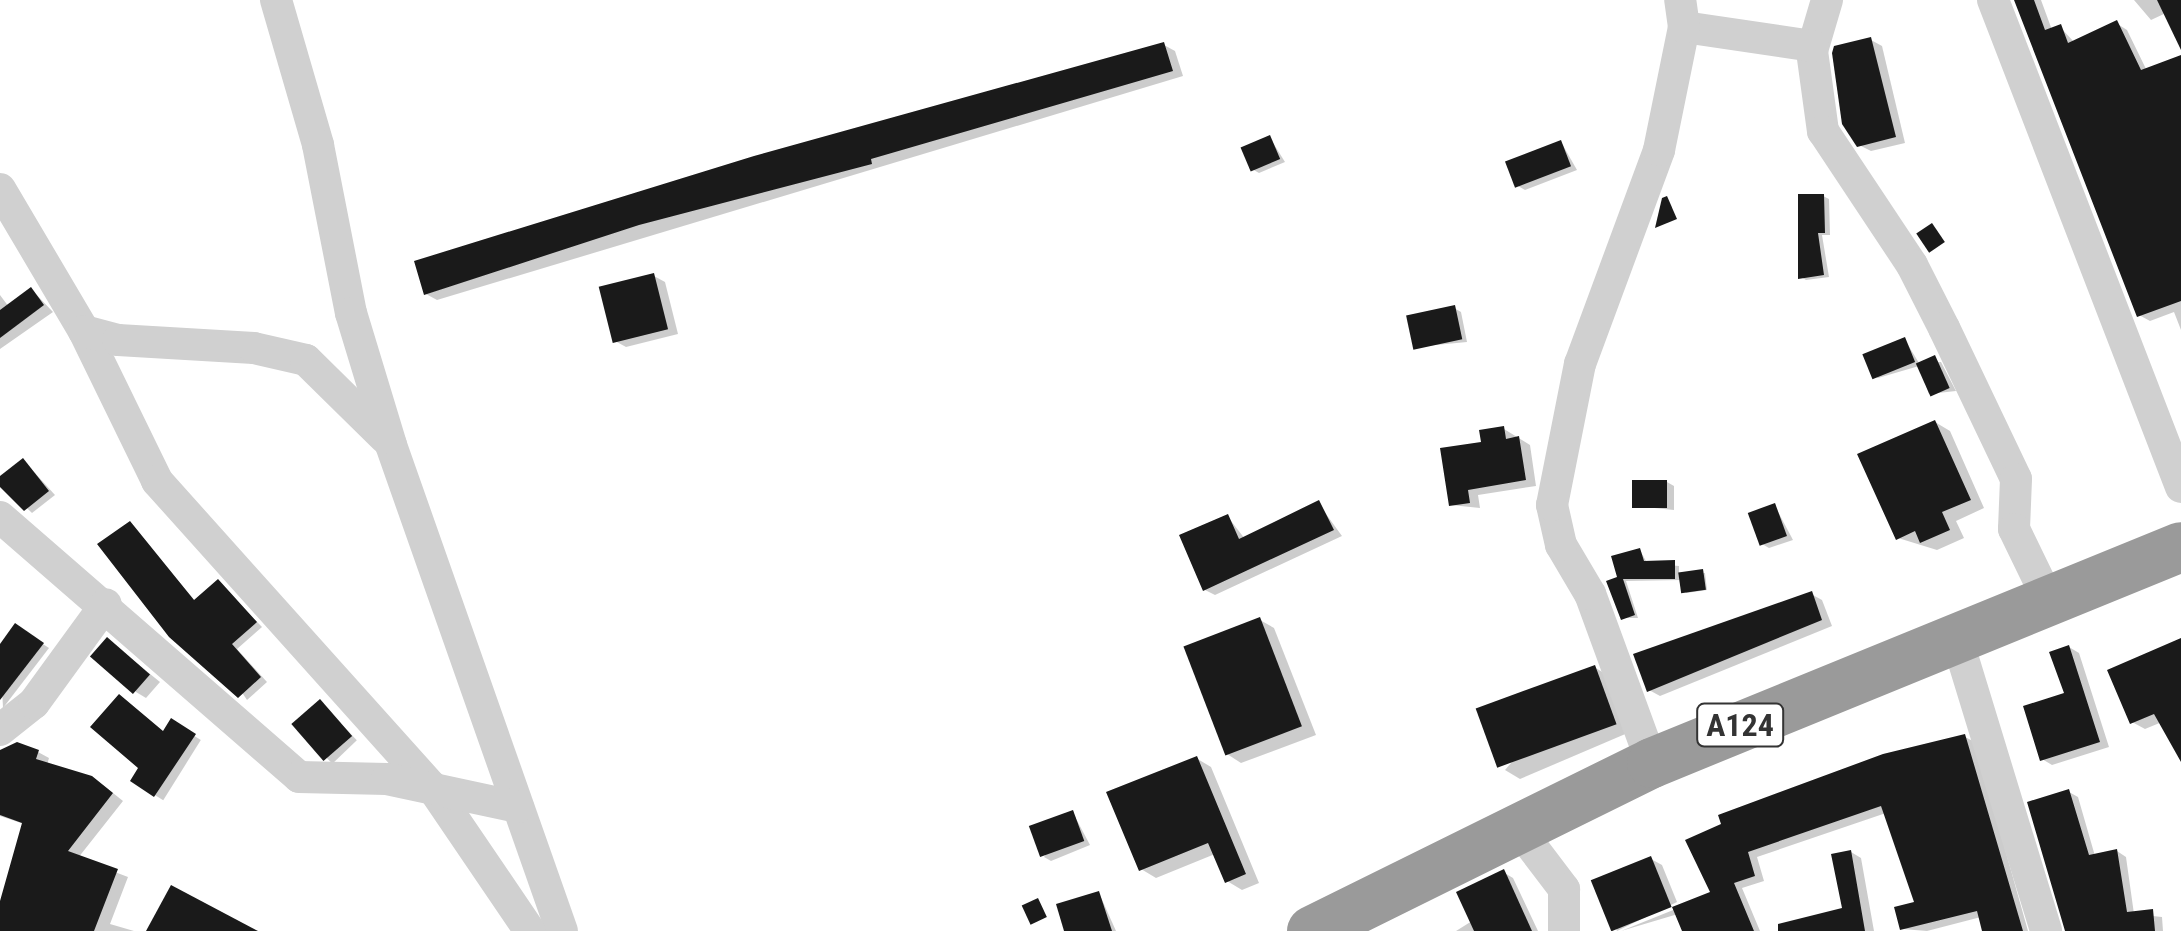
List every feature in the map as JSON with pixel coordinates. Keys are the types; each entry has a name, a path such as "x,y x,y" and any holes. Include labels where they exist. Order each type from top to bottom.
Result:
{"highway":[{"name":"A124","path":"1312,931 1652,763 2181,547"}],"street":[{"path":"276,0 318,145 351,313 391,445 431,542 562,931"},
{"path":"1826,0 1813,46 1823,131 1912,265 1944,328 2016,479 2014,529 2048,599"},
{"path":"1993,0 2181,488"},
{"path":"1652,763 1583,578 1561,544 1552,505 1580,364 1659,150 1682,14 1813,46"},
{"path":"0,189 84,331 157,481 432,787 530,931"},
{"path":"84,331 306,360 391,445"},
{"path":"0,517 106,604 299,777 432,787 518,807"},
{"path":"0,730 34,703 106,604"},
{"path":"1956,636 2046,931"},
{"path":"1517,827 1564,889 1564,931"}],"building":[{"path":"2014,0 2034,0 2045,30 2061,24 2068,43 2117,20 2141,70 2181,55 2181,301 2137,317"},
{"path":"2157,0 2181,0 2181,50"},
{"path":"1871,37 1896,137 1857,147 1842,124 1832,53 1834,46"},
{"path":"1164,42 1173,71 871,159 872,164 639,225 424,295 414,261 754,156"},
{"path":"1270,135 1280,159 1251,171 1241,148"},
{"path":"1561,140 1571,166 1515,188 1505,162"},
{"path":"1798,194 1824,194 1825,233 1818,233 1824,275 1798,279"},
{"path":"1667,196 1677,219 1655,228 1662,198"},
{"path":"1932,223 1945,242 1929,253 1916,234"},
{"path":"654,273 668,329 613,343 599,287"},
{"path":"31,287 44,305 0,338 0,310"},
{"path":"1455,305 1462,339 1413,350 1406,315"},
{"path":"1905,337 1915,362 1872,379 1862,354"},
{"path":"1935,355 1950,388 1930,396 1916,364"},
{"path":"1935,420 1971,500 1942,512 1950,530 1920,543 1915,531 1896,540 1857,454"},
{"path":"1504,426 1506,439 1519,436 1526,480 1468,490 1470,503 1449,506 1440,448 1481,442 1479,430"},
{"path":"23,458 49,491 24,511 0,487 0,476"},
{"path":"1632,480 1667,480 1667,508 1632,508"},
{"path":"1319,500 1334,530 1203,591 1179,535 1228,514 1239,539"},
{"path":"1775,503 1787,536 1760,546 1748,513"},
{"path":"130,521 194,600 218,579 257,622 232,644 261,677 238,698 169,637 97,544"},
{"path":"1640,548 1644,561 1675,560 1675,579 1623,579 1635,615 1621,620 1606,581 1617,577 1611,556"},
{"path":"1703,569 1706,590 1681,593 1678,572"},
{"path":"1812,591 1822,620 1647,692 1633,654"},
{"path":"1260,617 1302,726 1225,756 1183,646"},
{"path":"15,623 44,643 0,700 0,644"},
{"path":"107,637 150,674 133,694 90,657"},
{"path":"2181,638 2181,762 2154,714 2130,724 2107,670"},
{"path":"2069,645 2100,742 2040,761 2023,706 2064,693 2049,652"},
{"path":"1595,665 1617,724 1497,768 1476,708"},
{"path":"119,694 163,731 171,718 196,734 154,797 130,781 138,768 90,727"},
{"path":"320,699 352,736 323,761 291,724"},
{"path":"1965,734 2023,931 1982,931 1977,911 1900,930 1894,907 1914,902 1881,806 1748,852 1755,876 1734,883 1754,931 1682,931 1672,907 1710,892 1685,840 1721,824 1718,815 1883,754"},
{"path":"17,742 39,750 36,759 92,776 113,793 68,851 118,869 94,931 0,931 0,901 22,823 0,815 0,750"},
{"path":"1197,756 1246,874 1225,883 1208,843 1139,871 1106,792"},
{"path":"2069,789 2089,855 2117,849 2127,912 2153,909 2155,931 2065,931 2027,802"},
{"path":"1073,810 1084,841 1040,857 1029,826"},
{"path":"1851,850 1865,931 1778,931 1778,924 1842,908 1831,854"},
{"path":"1651,856 1672,907 1611,931 1591,880"},
{"path":"1504,869 1532,931 1474,931 1456,892"},
{"path":"171,885 258,931 146,931"},
{"path":"1099,891 1112,931 1064,931 1056,904"},
{"path":"1038,898 1047,917 1031,925 1022,906"}]}
